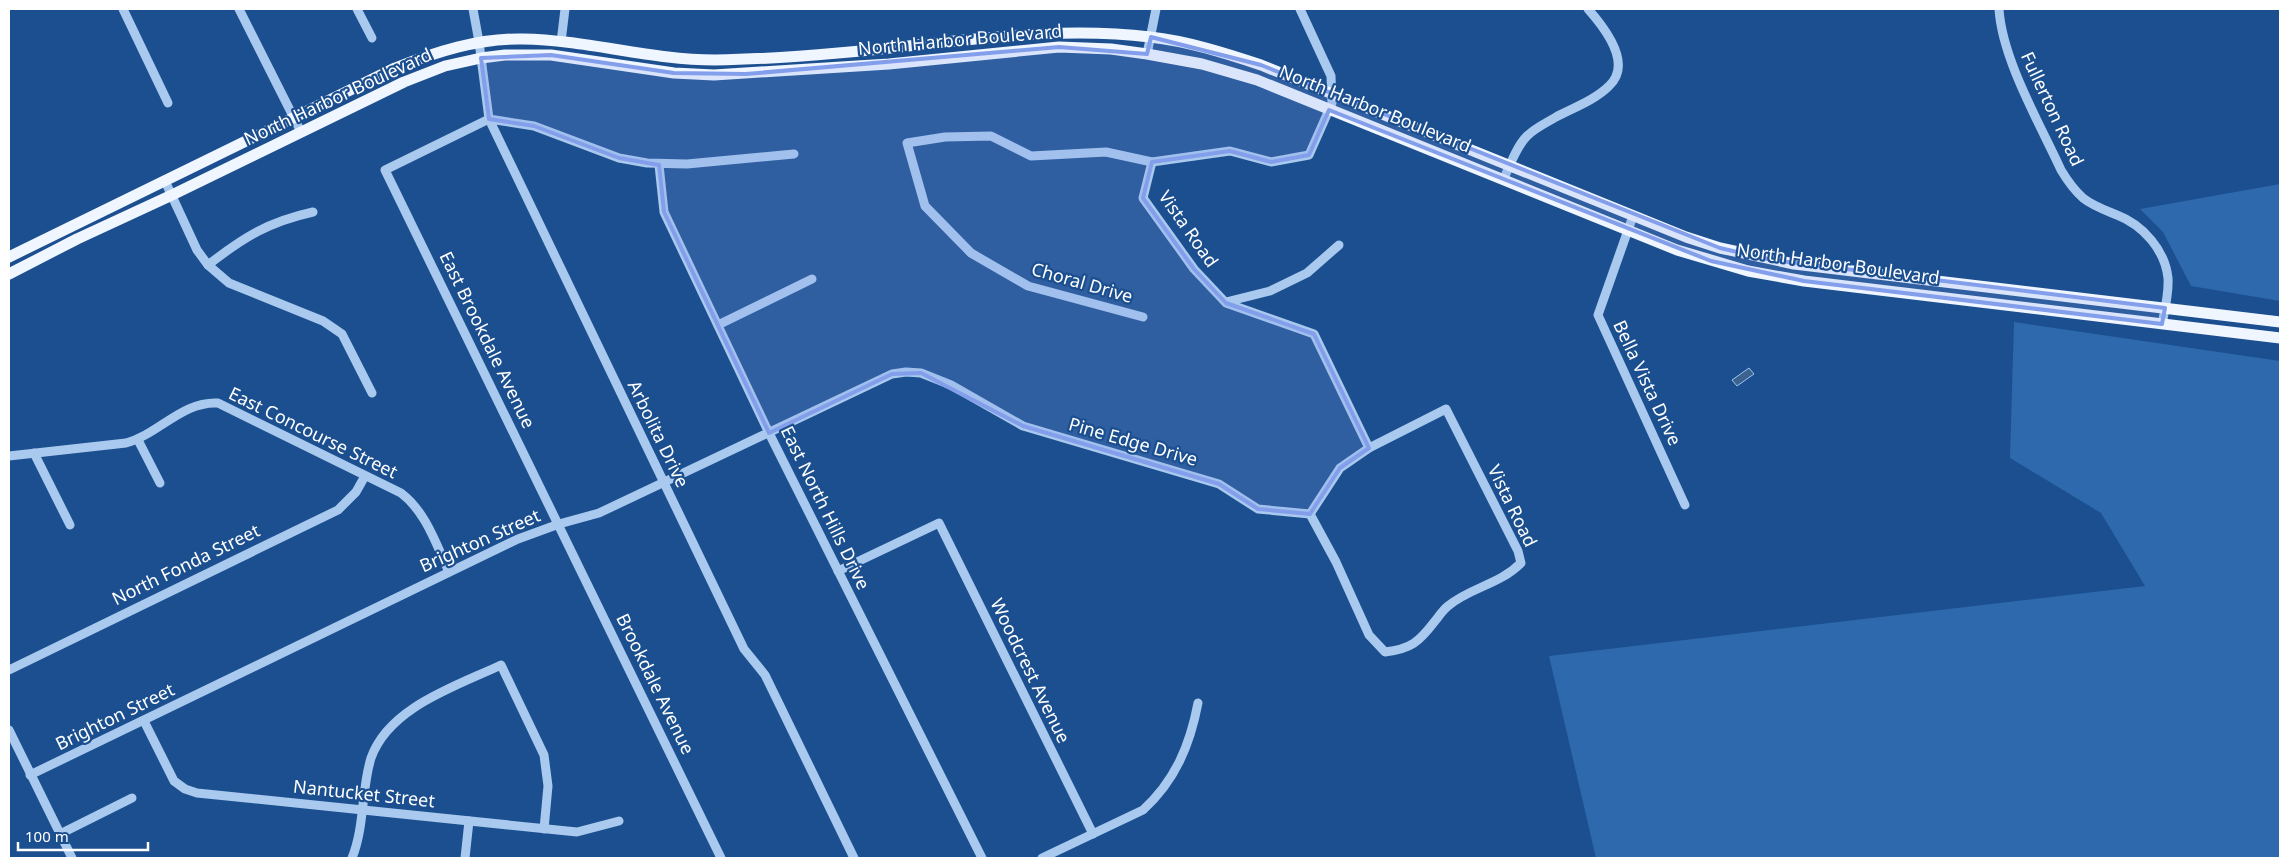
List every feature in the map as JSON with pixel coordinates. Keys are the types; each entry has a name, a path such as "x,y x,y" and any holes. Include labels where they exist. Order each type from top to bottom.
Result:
{"main road":[{"name":"North Harbor Boulevard","path":"9,258 395,68 438,51 480,42 521,39 561,42 673,57 714,60 922,45 1022,34 1060,33 1151,37 1235,56 1503,180 1710,261 1775,276 2280,338"},
{"name":"North Harbor Boulevard","path":"9,274 77,238 172,195 404,82 445,66 481,58 505,55 551,54 674,73 714,75 889,64 1059,47 1111,49 1147,54 1229,71 1331,102 1510,165 1633,216 1720,248 1772,260 2009,291 2280,322"}],"street":[{"path":"123,9 168,103"},
{"path":"239,9 301,132"},
{"path":"358,9 372,38"},
{"name":"Arbolita Drive","path":"473,9 480,42 489,119 744,649 765,675 854,858"},
{"path":"561,42 565,9"},
{"path":"1147,54 1156,9"},
{"path":"1152,162 1230,151 1271,162 1309,155 1331,102 1332,76 1300,9"},
{"path":"1503,180 1521,143 1531,133 1598,94 1615,80 1618,68 1616,53 1603,28 1588,9"},
{"name":"Fullerton Road","path":"1999,9 2003,38 2012,64 2061,170 2070,185 2083,198 2100,208 2132,222 2148,235 2164,262 2168,277 2162,324"},
{"path":"489,119 534,126 619,158 659,164 687,164 794,154"},
{"name":"East Brookdale Avenue","path":"489,119 386,170 559,524"},
{"name":"Choral Drive","path":"1143,317 1028,286 971,254 924,206 906,143 945,137 991,136 1031,156 1106,152 1152,162"},
{"name":"Vista Road","path":"1152,162 1143,198 1194,269 1226,302 1314,334 1370,448"},
{"name":"East North Hills Drive","path":"659,164 664,212 769,433 982,858"},
{"path":"165,181 197,250 208,265 229,283 323,321 342,334 372,393"},
{"path":"208,265 255,231 286,218 313,212"},
{"name":"Bella Vista Drive","path":"1633,216 1598,315 1685,505"},
{"path":"1226,302 1270,291 1307,273 1339,245"},
{"path":"718,326 812,279"},
{"name":"Brighton Street","path":"30,775 518,539 559,524 599,513 892,374 906,372 921,373 951,386"},
{"name":"Pine Edge Drive","path":"951,386 1023,426 1219,484 1258,509 1310,514"},
{"name":"East Concourse Street","path":"9,456 126,443 138,440 192,406 204,402 218,403 401,493 412,501 421,513 449,572"},
{"name":"Vista Road","path":"1446,409 1518,551 1521,563 1509,575 1463,595 1446,607 1424,636 1404,650 1385,652 1368,635 1336,562 1310,514 1340,468 1370,448 1446,409"},
{"path":"138,440 160,483"},
{"path":"34,452 70,525"},
{"name":"North Fonda Street","path":"9,670 338,510 356,492 365,476"},
{"name":"Woodcrest Avenue","path":"838,571 939,523 1093,834"},
{"name":"Brookdale Avenue","path":"559,524 722,858"},
{"path":"352,858 358,843 372,758 390,727 418,705 501,665 544,755 548,786 544,829"},
{"path":"1042,858 1143,810 1167,784 1181,761 1194,723 1198,703"},
{"name":"Nantucket Street","path":"144,721 174,782 185,789 197,793 577,832 618,821"},
{"path":"9,730 72,858"},
{"path":"60,834 132,798"},
{"path":"466,858 469,821"}],"highlighted area":[{"path":"1151,37 1261,65 1720,248 1772,260 2165,308 2162,324 1804,281 1711,261 1329,110 1309,155 1271,162 1230,151 1152,162 1143,198 1194,269 1226,303 1314,334 1369,448 1340,468 1310,514 1258,509 1219,484 1023,426 921,373 892,374 769,433 664,212 659,165 619,158 534,126 489,119 481,58 551,55 674,73 746,74 1059,47 1147,54"}],"shaded area":[{"path":"2280,184 2280,301 2191,286 2163,232 2140,209"},
{"path":"2014,322 2280,361 2280,858 1596,858 1549,656 2145,586 2101,513 2010,458"},
{"path":"1749,368 1754,374 1737,386 1732,380"}]}
